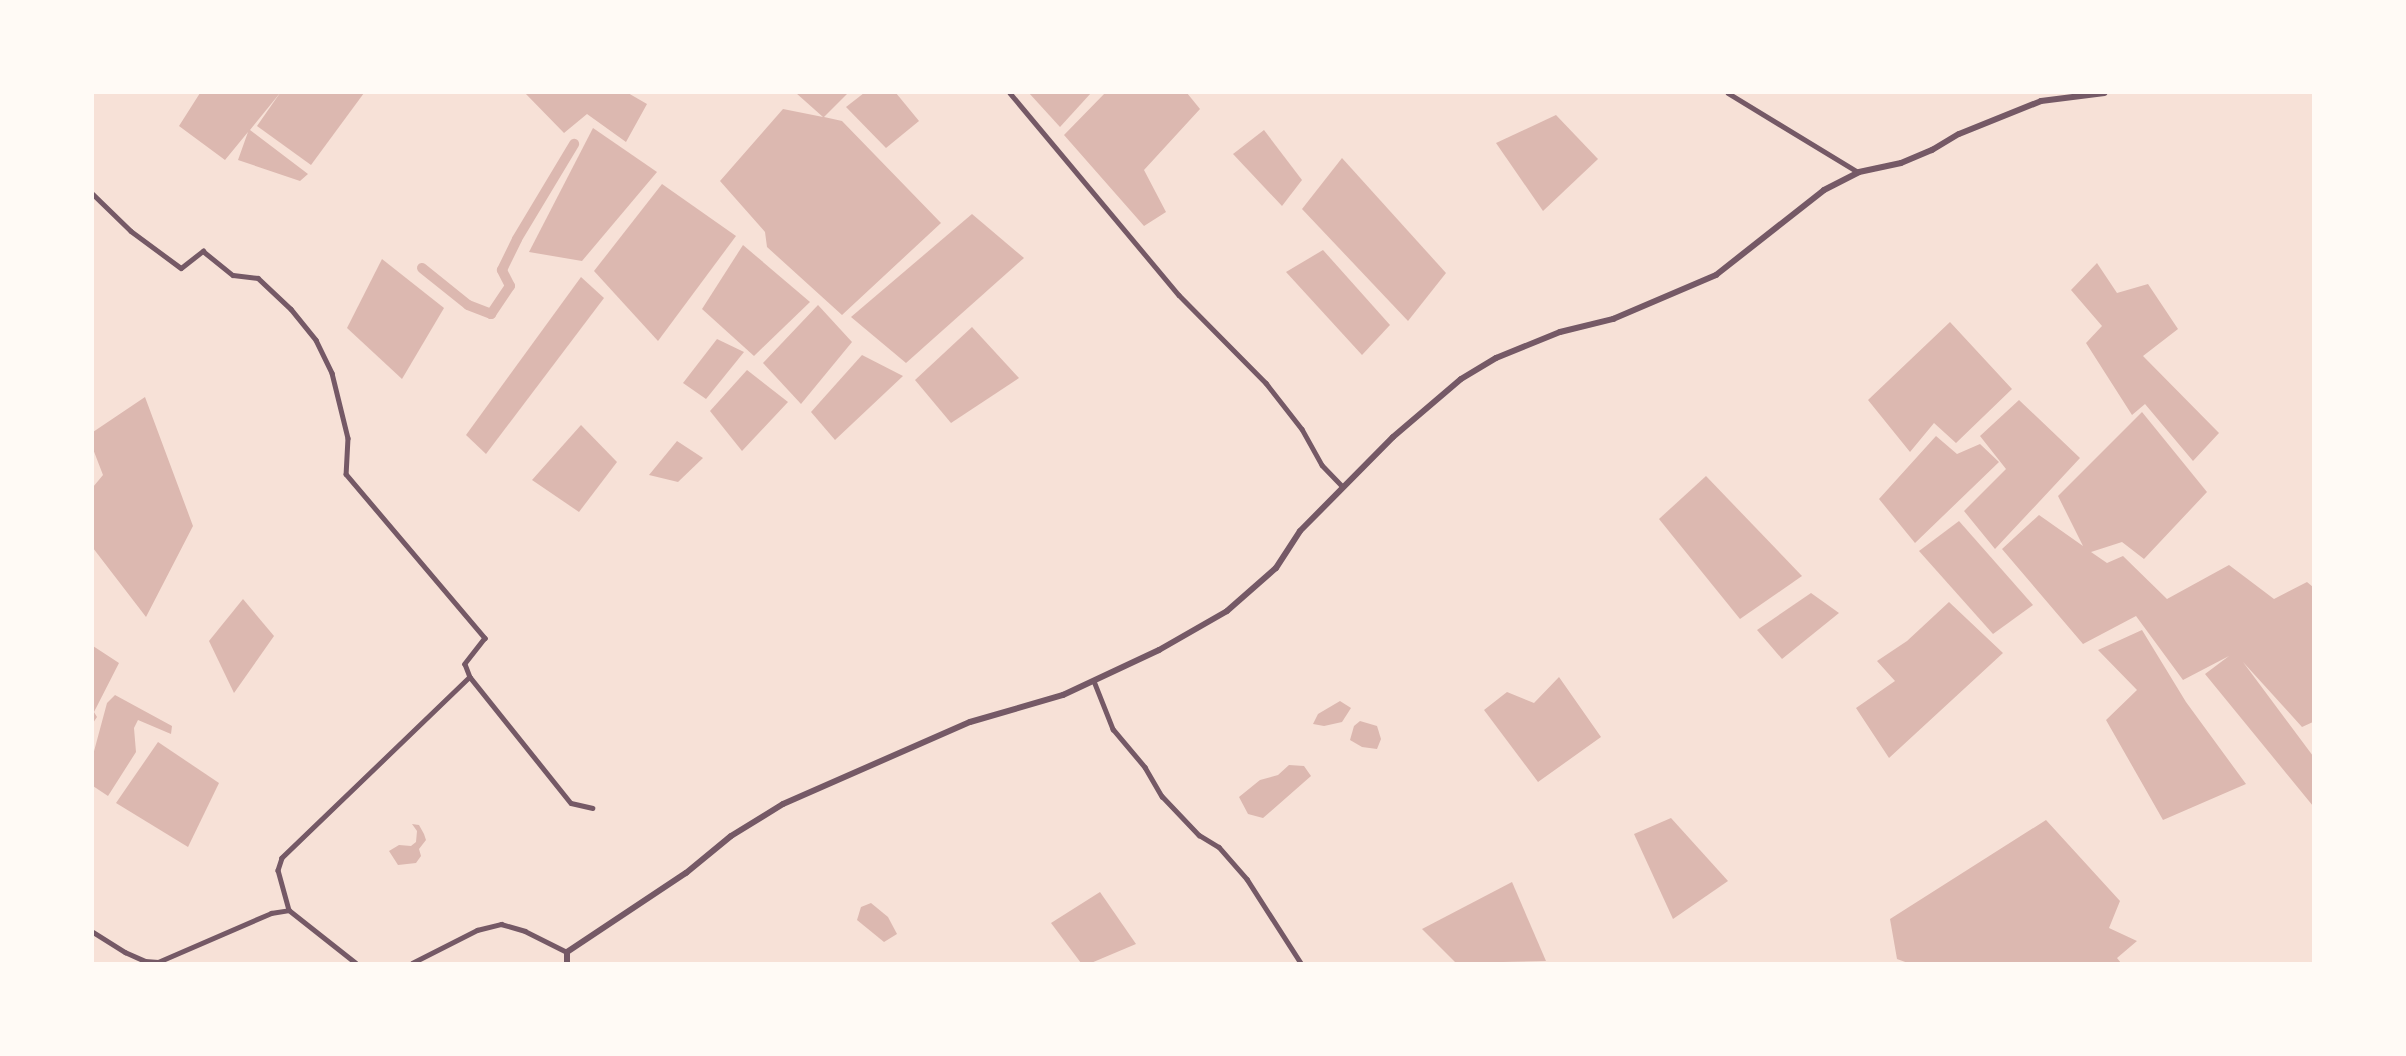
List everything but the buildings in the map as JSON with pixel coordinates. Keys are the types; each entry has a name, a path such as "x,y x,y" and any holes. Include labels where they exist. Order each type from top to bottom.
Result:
{"street":[{"path":"1010,93 1179,295 1266,383 1302,429 1322,465 1342,486"},
{"path":"1728,93 1859,172"},
{"path":"567,952 686,873 731,836 783,804 970,722 1063,695 1159,650 1227,611 1276,568 1300,531 1393,437 1461,379 1496,358 1560,332 1613,319 1716,275 1824,190 1859,172 1901,163 1932,150 1959,134 2041,101 2104,93"},
{"path":"93,194 131,231 181,268 203,251 233,275 258,278 291,309 316,341 332,373 348,438 346,474 485,638 465,664 470,677 571,803 592,808"},
{"path":"356,963 289,910 278,870 282,858 470,677"},
{"path":"1094,681 1113,729 1145,767 1161,796 1199,835 1219,847 1247,879 1301,963"},
{"path":"93,932 125,952 145,961 158,962 271,913 289,910"},
{"path":"412,963 477,930 501,924 525,931 567,952"},
{"path":"567,952 567,963"}],"shaded area":[{"path":"200,93 280,93 250,130 308,174 300,181 238,160 248,132 225,160 179,126"},
{"path":"280,93 364,93 311,165 257,126"},
{"path":"525,93 628,93 647,104 626,142 587,114 564,133"},
{"path":"796,93 848,93 824,117 842,121 941,223 842,315 767,247 765,232 720,181 783,109 823,117"},
{"path":"864,93 896,93 919,121 886,148 846,107"},
{"path":"1029,93 1091,93 1060,127"},
{"path":"1105,93 1187,93 1200,109 1144,170 1166,212 1144,226 1064,135"},
{"path":"1556,115 1598,159 1543,211 1496,143"},
{"path":"593,128 657,172 582,261 529,252"},
{"path":"1264,130 1302,180 1282,206 1233,154"},
{"path":"1342,158 1446,273 1408,321 1302,209"},
{"path":"662,184 736,236 658,341 594,271"},
{"path":"972,214 1024,258 906,363 851,317"},
{"path":"743,245 810,302 754,356 702,309"},
{"path":"1323,250 1390,325 1362,355 1286,272"},
{"path":"382,259 444,308 402,379 347,328"},
{"path":"2097,263 2117,293 2148,284 2178,329 2143,356 2219,433 2193,461 2145,404 2132,415 2086,343 2102,326 2071,290"},
{"path":"581,277 604,298 486,454 466,435"},
{"path":"818,305 852,342 801,404 763,363"},
{"path":"1950,322 2012,389 1956,443 1934,423 1910,452 1868,400"},
{"path":"972,327 1019,378 951,423 915,380"},
{"path":"717,339 744,352 706,399 683,383"},
{"path":"862,355 903,376 835,440 811,412"},
{"path":"747,370 788,402 742,451 710,411"},
{"path":"145,397 193,526 146,617 93,548 93,487 103,475 93,449 93,432"},
{"path":"2019,400 2080,458 1995,549 1964,511 2006,469 1980,436"},
{"path":"2142,412 2207,492 2144,559 2122,542 2091,552 2107,563 2123,556 2167,599 2229,565 2274,599 2307,582 2313,587 2313,722 2302,727 2243,662 2313,756 2313,806 2205,674 2229,656 2183,680 2136,616 2083,644 2002,549 2039,515 2083,546 2058,496"},
{"path":"581,425 617,462 579,512 532,480"},
{"path":"1936,436 1957,454 1980,444 1999,462 1915,543 1879,499"},
{"path":"677,441 703,458 678,482 649,475"},
{"path":"1706,476 1802,576 1740,619 1659,519"},
{"path":"1959,521 2033,605 1993,634 1919,551"},
{"path":"1811,593 1839,613 1782,659 1757,630"},
{"path":"243,599 274,636 234,693 209,641"},
{"path":"1949,602 2003,653 1889,758 1856,708 1895,681 1877,661 1907,641"},
{"path":"2142,630 2186,702 2246,784 2163,820 2106,720 2137,690 2098,650"},
{"path":"93,646 119,663 94,712 97,717 93,723"},
{"path":"1559,677 1601,737 1538,782 1484,710 1507,692 1534,703"},
{"path":"115,695 172,726 171,734 138,720 134,728 136,752 108,796 93,786 93,755 107,703"},
{"path":"1340,701 1351,708 1342,722 1324,726 1313,724 1318,714"},
{"path":"1360,721 1377,726 1381,739 1377,749 1362,747 1350,740 1354,726"},
{"path":"158,742 219,783 188,847 116,803"},
{"path":"1289,765 1304,766 1311,776 1263,818 1248,814 1239,797 1260,780 1278,775"},
{"path":"1671,818 1728,881 1673,919 1634,834"},
{"path":"2046,820 2120,901 2109,928 2137,941 2117,958 2121,963 1908,963 1897,959 1890,919"},
{"path":"412,824 419,825 426,840 419,849 421,856 416,863 398,865 389,851 399,845 411,846 416,842 417,831"},
{"path":"1512,882 1546,961 1456,963 1422,929"},
{"path":"1100,892 1136,944 1091,963 1081,963 1051,923"},
{"path":"871,903 888,917 897,934 884,942 857,920 861,907"}],"waterway":[{"path":"422,268 468,305 491,314 510,286 502,270 517,239 574,144"}]}
